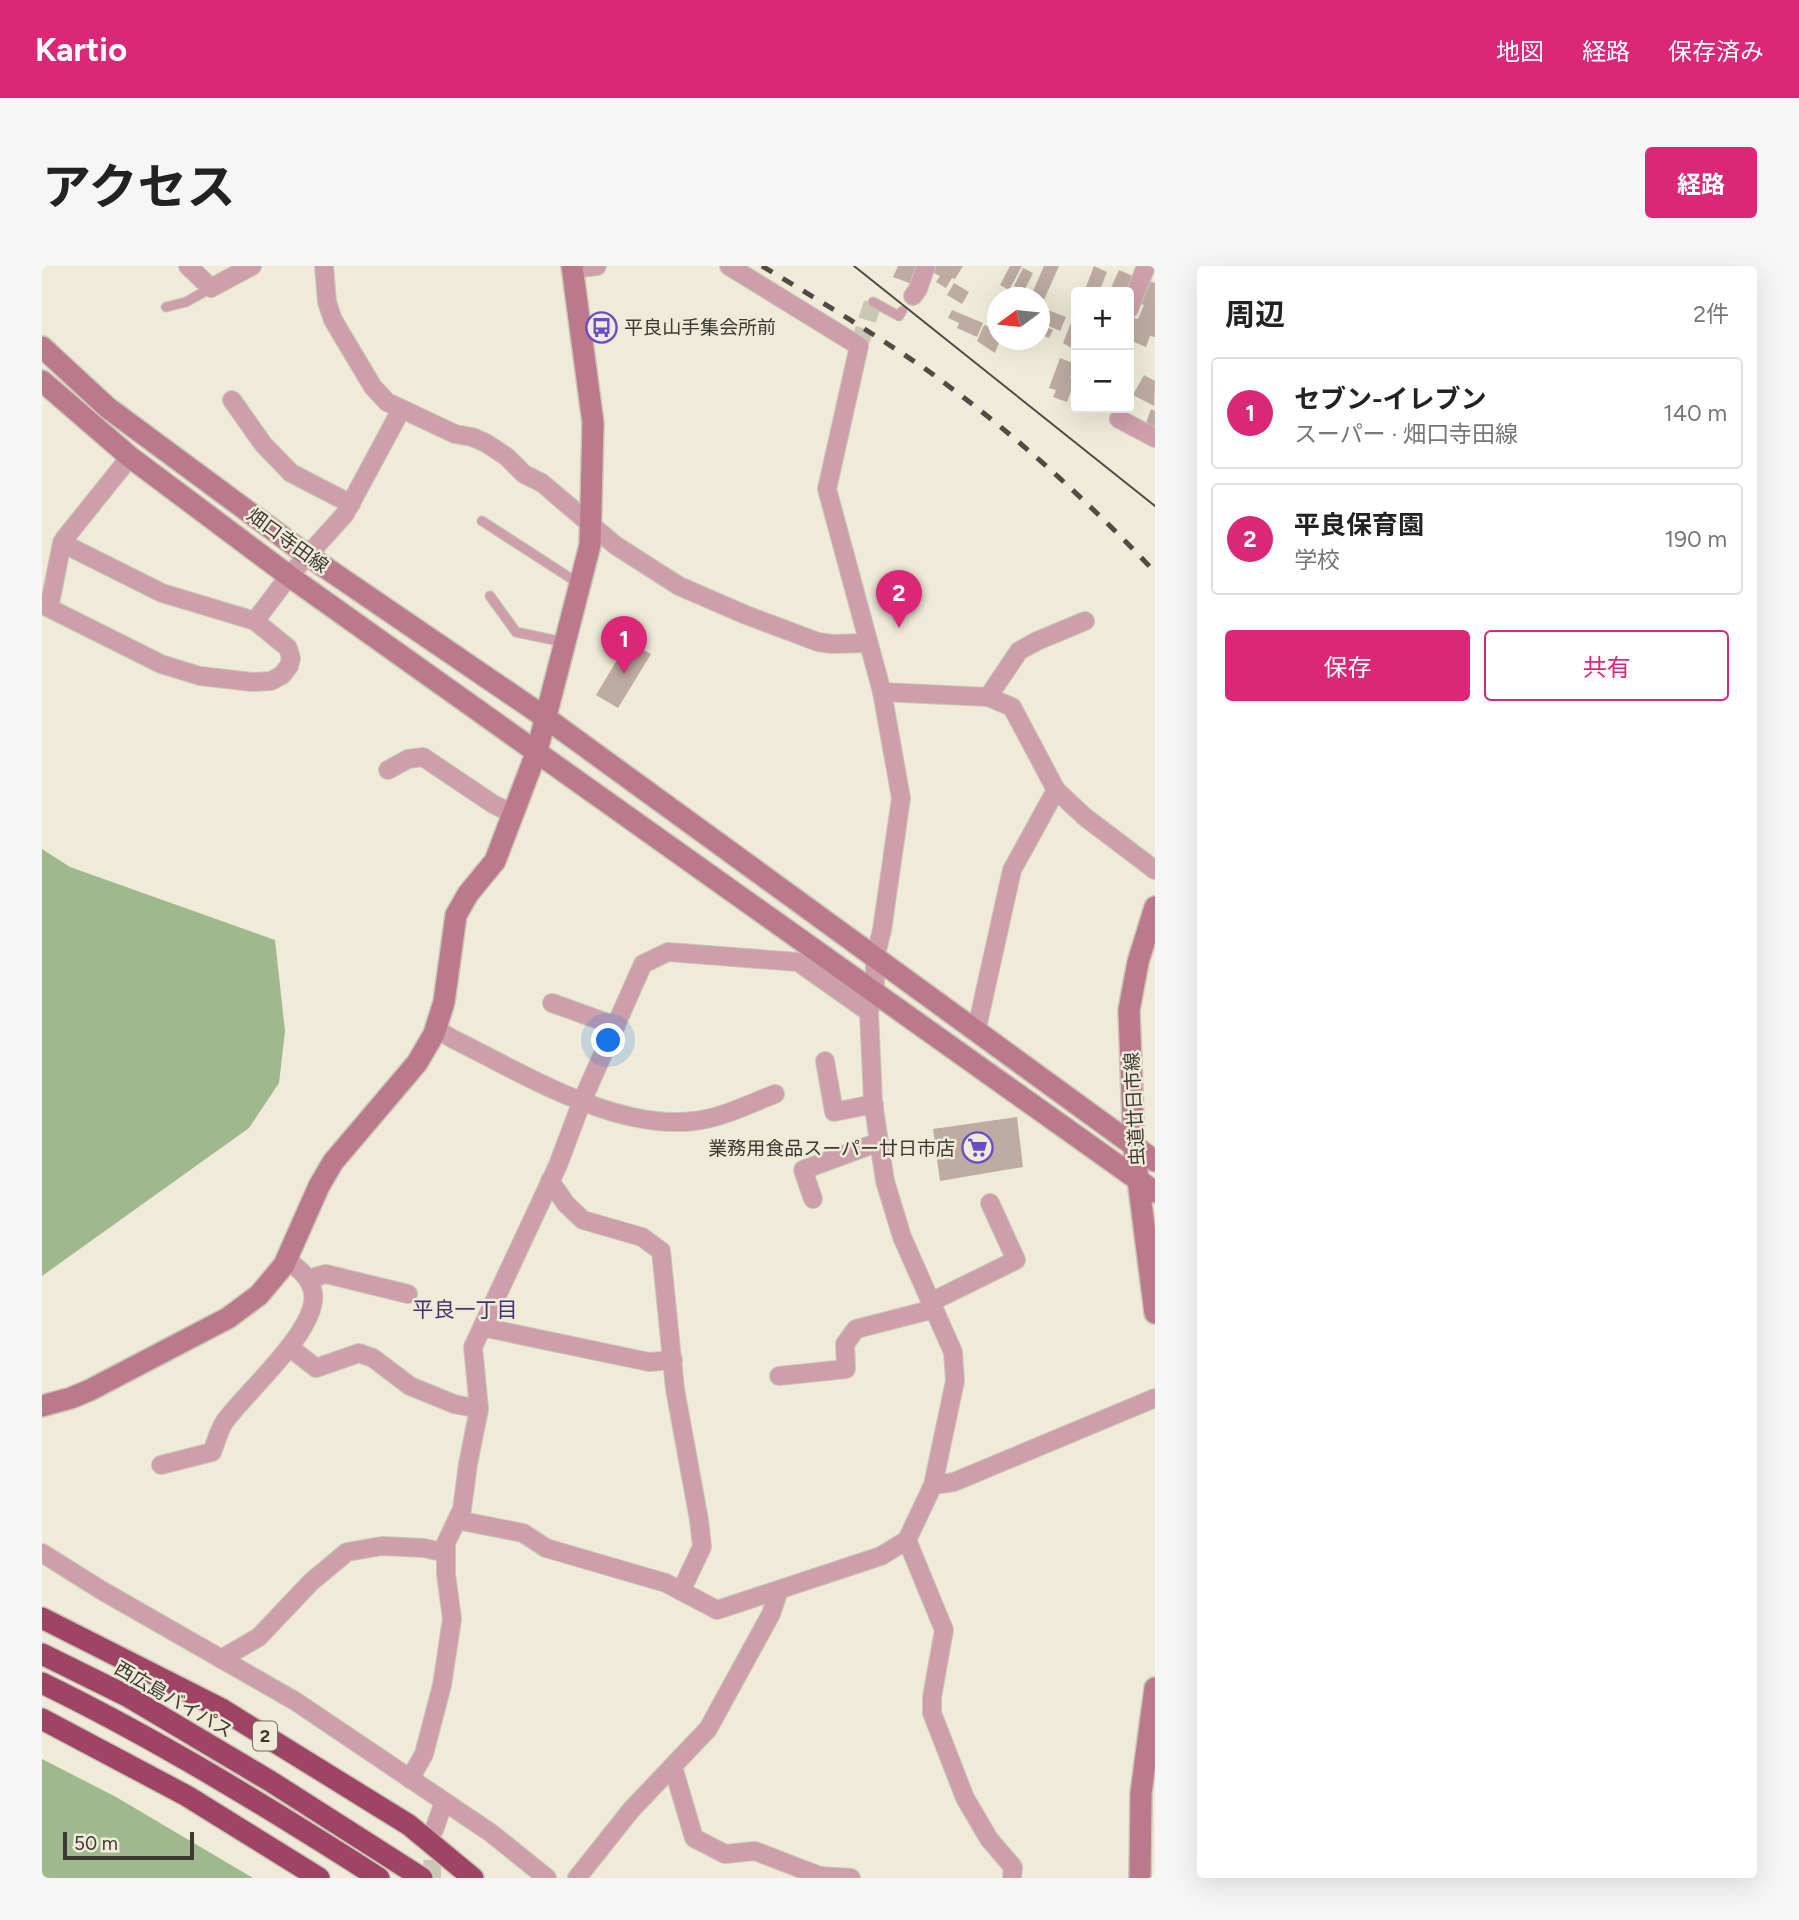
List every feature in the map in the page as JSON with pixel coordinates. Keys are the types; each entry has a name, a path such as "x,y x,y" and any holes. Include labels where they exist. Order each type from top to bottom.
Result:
{"highway":[{"name":"2","path":"42,1618 220,1708 409,1825 473,1878"},
{"name":"西広島バイパス","path":"42,1654 127,1696 270,1781 415,1873"},
{"path":"42,1683 119,1720 259,1802 379,1878"},
{"path":"42,1719 187,1796 319,1878"}],"street":[{"path":"188,266 211,288 252,266"},
{"path":"324,266 327,302 342,338 380,396 401,410 454,434 486,443 507,457 524,474 539,481 615,545 668,580 735,611 818,642 868,643"},
{"path":"42,1406 90,1390 228,1318 259,1296 287,1260 319,1186 332,1163 427,1049 443,1002 456,915 468,894 495,862 537,751 590,545 593,423 573,267 597,266"},
{"path":"457,1520 523,1533 546,1548 666,1583 717,1610 881,1556 907,1540 933,1485 955,1381 953,1352 902,1237 885,1181 874,1104 872,1002 875,958 882,930 901,798 882,692 827,489 859,346 729,266"},
{"path":"913,296 926,266"},
{"path":"1134,297 1146,269"},
{"name":"畑口寺田線","path":"42,347 108,408 307,555 546,718 1147,1156"},
{"path":"42,381 130,457 289,576 537,751 872,1002 1149,1187"},
{"path":"232,400 262,444 291,473 351,503"},
{"path":"254,621 307,555 340,521 401,410"},
{"path":"1119,419 1155,438"},
{"path":"62,543 162,593 254,621 288,648 291,658 282,675 271,681 252,682 200,676 161,664 49,608 62,543 130,457"},
{"path":"988,696 1019,651 1037,640 1084,621"},
{"path":"882,692 988,696 1012,707 1056,790 1085,817 1155,870"},
{"path":"388,770 408,759 424,757 493,804 513,814"},
{"path":"976,1032 1012,870 1056,790"},
{"name":"虫道廿日市線","path":"1155,907 1138,962 1129,1010 1147,1156 1155,1313"},
{"path":"410,1779 424,1754 442,1685 452,1619 446,1574 446,1543 462,1509 479,1409 473,1347 550,1181 582,1101 643,964 668,952 798,962 872,1002"},
{"path":"552,1003 616,1026"},
{"path":"436,1029 582,1101 649,1121 693,1122 721,1115 775,1094"},
{"path":"825,1060 834,1112 874,1104"},
{"path":"813,1199 798,1163 880,1142"},
{"path":"550,1181 566,1204 583,1220 642,1237 661,1251 675,1389 702,1547 681,1591"},
{"path":"779,1376 846,1369 845,1344 856,1329 932,1305 1016,1259 990,1203"},
{"path":"161,1465 212,1452 224,1422 289,1346 307,1320 313,1307 313,1293 308,1279 287,1260"},
{"path":"308,1279 326,1274 403,1288"},
{"path":"482,1327 649,1362 673,1360"},
{"path":"289,1346 316,1368 359,1353 373,1358 410,1386 454,1404 479,1409"},
{"path":"933,1485 954,1482 1155,1398"},
{"path":"907,1540 944,1630 932,1697 932,1713 965,1798 989,1839 1013,1867 1012,1878"},
{"path":"221,1659 259,1637 311,1582 347,1552 382,1546 424,1548 446,1553"},
{"path":"42,1553 295,1701 491,1833 547,1878"},
{"path":"577,1878 631,1810 708,1728 771,1614 779,1590"},
{"path":"1140,1878 1141,1793 1155,1689"},
{"path":"673,1766 694,1838 725,1854 755,1851 820,1876 851,1878"},
{"path":"434,1829 444,1802"}],"lane":[{"path":"166,307 186,302 211,288"},
{"path":"873,302 899,316 902,311"},
{"path":"482,521 580,584"},
{"path":"490,596 516,632 553,642 564,642"}],"green space":[{"path":"42,849 70,867 275,940 285,1031 279,1083 249,1128 42,1276"},
{"path":"42,1759 116,1797 253,1878 42,1878"}],"building":[{"path":"898,266 919,266 912,284 893,277"},
{"path":"934,266 963,266 946,288 936,282 940,276 930,271"},
{"path":"1010,266 1022,266 1011,287 1000,285"},
{"path":"1044,266 1059,266 1050,287 1035,287"},
{"path":"1094,266 1107,272 1101,287 1086,287"},
{"path":"1023,268 1033,273 1026,287 1014,286"},
{"path":"1119,270 1138,278 1132,287 1111,287"},
{"path":"1144,279 1155,283 1155,337 1150,336 1146,347 1134,342 1134,318 1138,319 1144,305 1135,302"},
{"path":"954,283 969,292 962,304 947,295"},
{"path":"952,310 983,323 977,337 957,328 959,323 948,318"},
{"path":"1050,311 1066,317 1060,331 1050,326"},
{"path":"1071,323 1071,348 1063,343"},
{"path":"984,325 987,326 987,348 977,341"},
{"path":"1060,358 1071,362 1071,391 1067,402 1053,397 1056,390 1049,388"},
{"path":"1144,375 1155,381 1154,406 1134,393"},
{"path":"1151,409 1155,411 1155,427 1146,423"},
{"path":"628,642 651,654 618,708 596,695"},
{"name":"業務用食品スーパー廿日市店","path":"1017,1117 1023,1167 940,1181 933,1129"}],"tunnel":[{"path":"859,346 873,302"},
{"path":"432,1878 433,1836"}],"tram line":[{"path":"854,266 1155,506"}],"railway":[{"path":"762,266 924,368 986,415 1044,464 1155,572"}],"place":[{"name":"平良山手集会所前","path":"601,327"},
{"name":"平良保育園","path":"899,628"},
{"name":"セブン-イレブン","path":"624,674"},
{"name":"業務用食品スーパー廿日市店","path":"978,1148"}],"district":[{"name":"平良一丁目","path":"465,1310"}]}
